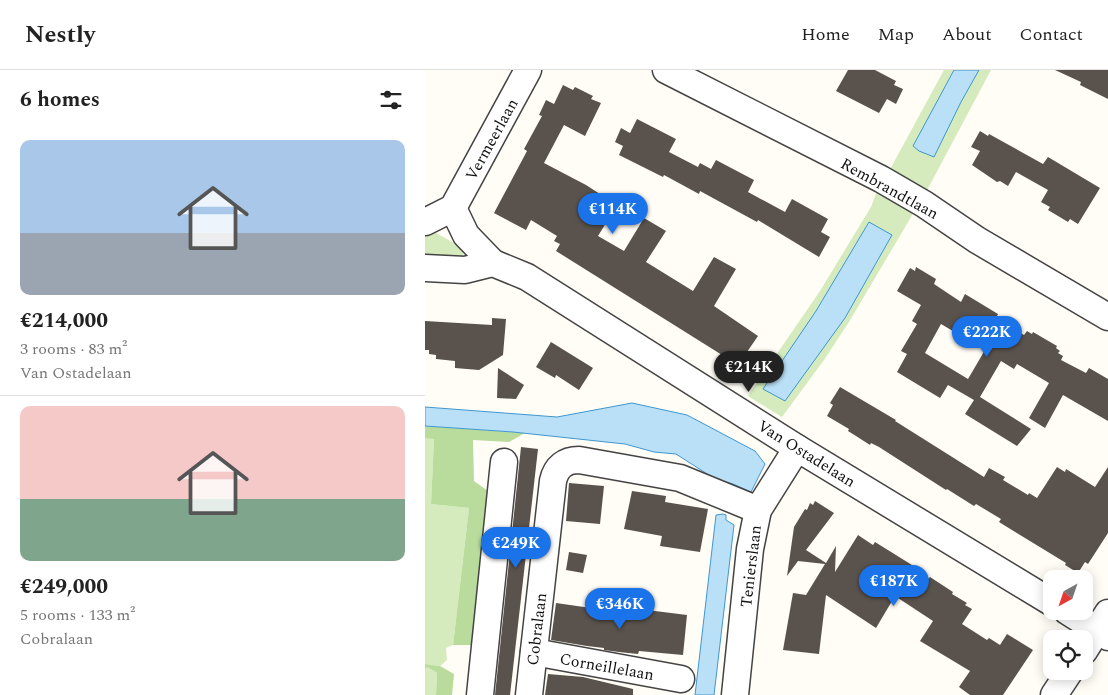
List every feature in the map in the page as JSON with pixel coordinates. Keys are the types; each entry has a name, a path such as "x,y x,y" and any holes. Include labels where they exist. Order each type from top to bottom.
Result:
{"street":[{"name":"Vermeerlaan","path":"453,208 528,70"},
{"name":"Rembrandtlaan","path":"666,70 881,179 924,204 977,240 1108,317"},
{"path":"425,222 453,208 466,235 493,262 465,270 425,268"},
{"name":"Van Ostadelaan","path":"493,262 527,277 797,448 1043,597"},
{"name":"Tenierslaan","path":"735,695 750,549 758,510 797,448"},
{"name":"Cobralaan","path":"529,695 554,475 561,465 579,460 680,478 758,510"},
{"path":"480,695 505,462"},
{"path":"1080,620 1099,633"},
{"name":"Corneillelaan","path":"534,652 681,679"},
{"path":"1054,695 1064,680"}],"green space":[{"path":"944,70 991,70 925,194 888,173"},
{"path":"877,191 914,212 849,322 782,417 748,396 820,291 871,207"},
{"path":"429,229 461,247 464,257 425,262 425,231"},
{"path":"425,426 525,433 509,442 473,440 474,481 488,491 474,645 453,645 469,508 431,504 434,439 425,438"},
{"path":"425,438 434,438 431,504 469,508 453,645 446,648 447,660 440,666 425,664"},
{"path":"425,664 440,666 454,674 452,695 436,695 437,673 427,667 425,670"},
{"path":"427,667 437,673 436,695 425,695 425,670"}],"water":[{"path":"954,70 979,70 934,157 919,151 913,146"},
{"path":"869,222 892,235 845,318 785,401 763,389 816,311"},
{"path":"632,403 687,415 755,451 765,464 751,492 715,479 676,454 654,452 625,444 513,432 425,426 425,407 557,417"},
{"path":"716,515 726,515 726,520 734,525 714,695 695,695"}],"building":[{"path":"848,70 875,70 896,81 894,85 903,89 896,104 887,99 879,113 836,91"},
{"path":"1055,70 1108,70 1108,99 1080,85 1081,82"},
{"path":"563,85 573,90 575,87 593,96 591,99 601,103 585,136 564,125 544,163 586,185 617,205 598,236 624,251 644,218 666,231 646,262 693,291 714,257 736,269 714,306 758,336 738,365 556,251 560,244 554,241 557,236 531,220 526,230 494,213 527,151 524,149 542,116 539,115 546,100 554,104"},
{"path":"637,119 676,139 669,152 698,167 700,163 711,169 716,160 754,180 748,192 785,212 792,199 828,219 821,232 830,237 819,257 758,220 757,222 700,191 699,194 664,175 663,177 619,155 623,146 615,142 621,128 630,133"},
{"path":"980,131 988,136 989,134 1043,164 1048,157 1100,188 1078,224 1070,219 1068,222 1048,210 1050,207 1041,202 1048,190 1016,172 1008,186 1000,181 997,182 972,165 980,151 971,147"},
{"path":"916,267 936,279 934,284 961,302 965,294 998,314 996,318 1024,335 1027,331 1032,334 1033,332 1057,346 1056,348 1060,351 1058,353 1063,356 1061,360 1086,373 1089,368 1108,379 1108,421 1063,395 1045,428 1029,418 1049,383 1017,364 1014,369 1001,361 980,397 1031,429 1017,446 965,414 974,400 948,385 940,398 897,372 907,354 901,351 917,324 912,321 921,305 897,291 910,268 915,271","holes":["941,324 985,350 968,379 925,353"]},
{"path":"492,318 506,319 503,355 479,370 455,368 455,361 436,359 436,355 429,354 429,350 425,350 425,321 492,325"},
{"path":"551,342 593,368 579,390 556,375 555,378 536,367"},
{"path":"498,368 524,385 516,399 497,398"},
{"path":"840,387 896,420 984,477 989,468 1005,477 1003,480 1028,495 1029,493 1037,498 1057,467 1065,472 1066,469 1095,487 1108,467 1108,533 1088,564 1085,562 1080,570 1073,570 1065,565 1066,563 999,522 1001,519 976,504 974,506 946,490 879,447 871,443 870,445 848,431 849,429 827,416 833,405 830,403"},
{"path":"521,447 538,449 510,695 495,695"},
{"path":"569,483 604,486 600,524 566,521"},
{"path":"632,491 666,496 665,502 708,509 700,552 660,546 662,536 624,529"},
{"path":"815,501 834,513 806,550 826,563 836,546 835,572 858,535 873,545 875,542 912,565 928,579 930,577 967,603 965,605 972,609 962,624 987,640 989,638 1000,645 1007,634 1033,650 1003,695 970,695 959,687 970,671 920,641 933,621 895,596 876,628 826,595 819,654 783,650 793,593 806,595 825,564 798,561 787,576 794,527 805,509 807,510 810,503 813,505"},
{"path":"569,552 587,555 583,573 566,570"},
{"path":"556,603 591,608 591,603 609,605 608,612 646,616 647,610 687,615 683,655 639,651 638,654 619,652 551,640"},
{"path":"548,674 583,677 633,689 633,695 545,695"}]}
